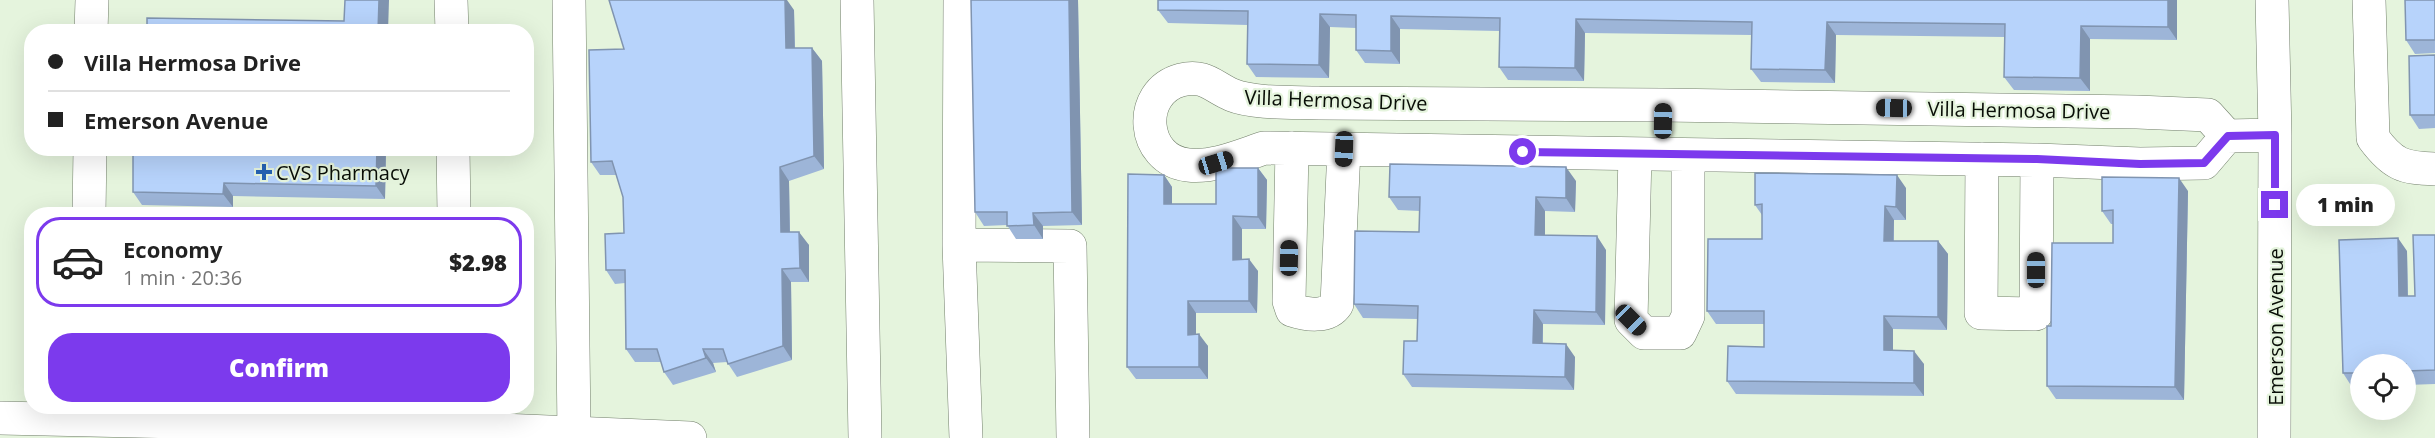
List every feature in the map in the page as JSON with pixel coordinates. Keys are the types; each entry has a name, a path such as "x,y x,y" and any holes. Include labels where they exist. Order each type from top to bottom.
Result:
{"street":[{"path":"91,24 92,0"},
{"path":"451,0 452,24"},
{"path":"569,0 573,433"},
{"path":"857,0 865,438"},
{"path":"960,0 959,245 966,438"},
{"name":"Emerson Avenue","path":"2272,0 2275,135 2274,438"},
{"path":"2369,0 2373,138 2386,155 2409,169 2435,169"},
{"name":"Villa Hermosa Drive","path":"1204,79 1233,95 1272,101 1663,105 2137,112 2208,116 2228,136 2204,163 2140,164 2009,159 1264,148 1216,163 1187,165 1169,158 1154,144 1150,130 1151,107 1164,89 1181,80 1204,79"},
{"path":"1318,149 1319,103"},
{"path":"1662,154 1663,105"},
{"path":"2009,159 2010,110"},
{"path":"2228,136 2275,135"},
{"path":"89,207 90,156"},
{"path":"453,156 454,207"},
{"path":"959,245 1070,246 1073,438"},
{"path":"0,418 453,417 573,433 690,438"}],"building":[{"path":"345,0 379,0 378,24 147,24 147,18 344,21"},
{"path":"609,0 785,0 786,48 812,48 814,156 780,167 781,232 799,232 800,268 782,269 783,346 728,364 723,349 703,349 706,358 664,372 657,349 626,349 625,270 606,270 605,234 624,233 623,197 612,161 591,162 589,50 624,49"},
{"path":"971,0 1069,0 1072,212 1033,213 1034,225 1007,226 1007,212 975,212"},
{"path":"1158,0 2168,0 2168,27 2081,26 2080,78 2004,77 2005,24 1827,22 1825,70 1751,69 1752,22 1576,19 1575,68 1499,67 1500,18 1391,16 1391,51 1356,50 1356,15 1320,14 1319,65 1247,64 1248,11 1158,10"},
{"path":"2405,0 2435,0 2435,40 2406,40"},
{"path":"2435,55 2435,115 2410,115 2409,56"},
{"path":"133,156 377,156 376,186 224,183 223,194 133,192"},
{"path":"1390,164 1566,167 1566,198 1536,197 1535,235 1597,236 1596,312 1534,310 1533,343 1566,344 1565,377 1403,374 1404,341 1417,341 1418,306 1354,304 1355,231 1419,232 1420,197 1389,197"},
{"path":"1216,168 1258,168 1258,217 1233,216 1233,260 1249,259 1249,301 1188,301 1188,335 1199,334 1199,367 1127,367 1128,174 1164,175 1164,204 1216,204"},
{"path":"1755,173 1897,175 1896,207 1885,206 1884,241 1938,241 1938,317 1884,316 1884,350 1914,351 1914,383 1727,381 1728,346 1764,347 1764,311 1707,311 1708,239 1762,239 1762,204 1755,205"},
{"path":"2102,177 2179,178 2175,387 2047,386 2047,326 2051,326 2052,243 2113,243 2113,210 2102,211"},
{"path":"2413,235 2435,235 2435,370 2416,371 2416,354 2350,354 2350,373 2343,373 2339,240 2398,238 2399,296 2415,296"}],"place":[{"name":"CVS Pharmacy","path":"264,172"}],"route":[{"path":"1523,152 2037,159 2140,164 2204,163 2228,136 2275,135 2275,205"}]}
